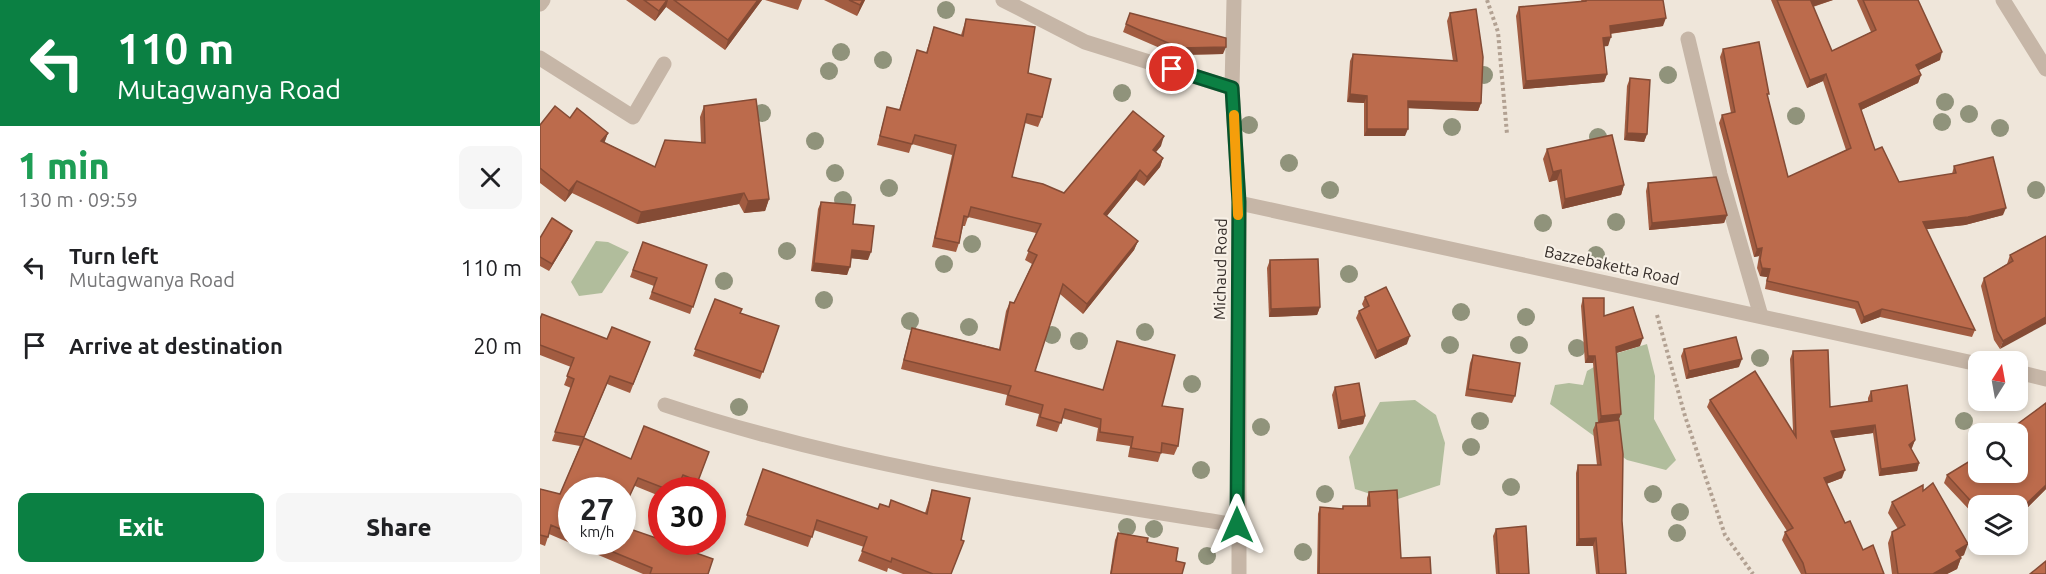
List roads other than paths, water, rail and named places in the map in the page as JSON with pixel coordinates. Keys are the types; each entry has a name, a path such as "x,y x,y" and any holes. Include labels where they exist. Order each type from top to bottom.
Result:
{"street":[{"path":"540,4 543,0"},
{"path":"1003,0 1085,42 1232,88"},
{"name":"Michaud Road","path":"1234,0 1232,88 1239,202 1237,525 1239,574"},
{"path":"2002,0 2046,69"},
{"path":"1688,39 1720,174 1761,316"},
{"path":"540,58 633,117 664,64"},
{"name":"Bazzebaketta Road","path":"1239,202 1968,362"},
{"path":"2028,374 2046,379"},
{"path":"665,405 757,433 890,464 1116,506 1237,525"}]}
